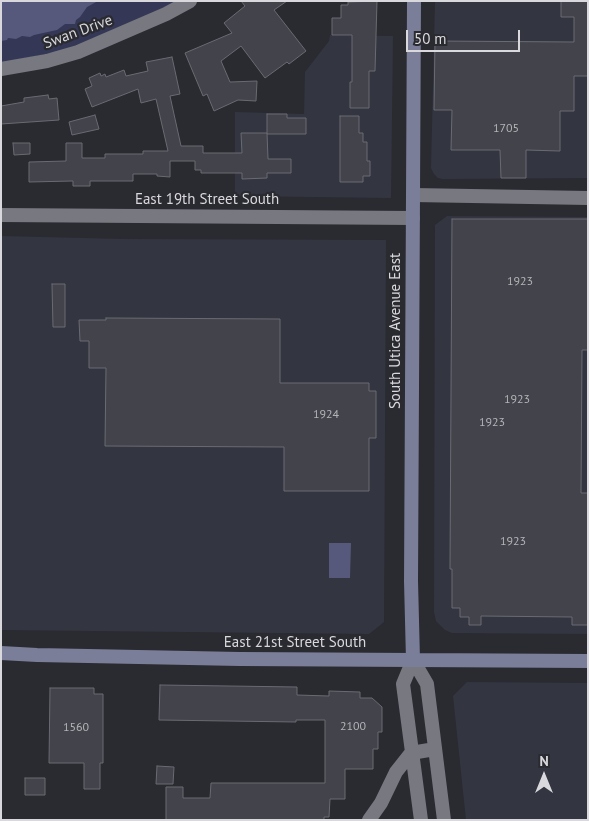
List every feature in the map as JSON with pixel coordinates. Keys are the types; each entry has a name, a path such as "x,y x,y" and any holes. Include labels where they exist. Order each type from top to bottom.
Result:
{"main road":[{"name":"South Utica Avenue East","path":"413,660 411,581 414,1"},
{"name":"East 21st Street South","path":"1,653 230,659 588,662"}],"street":[{"name":"Swan Drive","path":"1,69 47,61 78,52 166,14 190,1"},
{"path":"412,195 588,198"},
{"name":"East 19th Street South","path":"1,215 413,218"},
{"name":"South Utica Avenue East","path":"413,660 427,684 444,820"},
{"name":"South Utica Avenue East","path":"413,660 403,684 421,820"},
{"path":"369,820 381,803 396,772 412,753 435,749"}],"shaded area":[{"path":"1,1 179,1 82,43 56,52 1,63"},
{"path":"1,1 98,1 87,7 75,24 65,24 57,30 30,37 22,36 16,39 8,38 1,41"},
{"path":"435,1 588,1 588,178 443,179 438,178 434,174 431,168"},
{"path":"330,35 393,36 391,198 235,196 235,112 304,114 305,72 329,41"},
{"path":"447,216 588,217 588,634 452,633 445,630 436,621 434,612 435,225"},
{"path":"1,236 123,239 386,240 384,622 369,634 1,630"},
{"path":"329,543 351,543 350,578 329,578"},
{"path":"467,682 588,683 588,820 466,820 453,696"}],"building":[{"path":"241,1 287,1 274,10 306,51 289,64 287,62 265,78 241,46 221,61 230,82 257,81 256,101 238,100 214,111 207,94 203,96 185,53 232,33 224,23 245,6"},
{"path":"377,1 375,71 369,71 369,108 350,108 352,35 332,35 332,18 341,18 341,5 348,5 348,2"},
{"path":"561,1 588,1 588,76 574,76 574,111 560,111 560,151 526,150 526,178 501,178 500,150 451,150 452,110 434,110 435,41 574,42 574,17 561,17"},
{"path":"172,57 180,94 170,96 181,146 203,146 203,153 242,153 241,133 267,133 268,159 291,159 291,173 267,173 267,178 242,179 242,173 201,173 201,170 195,170 195,161 170,161 170,177 157,176 157,174 133,174 133,181 90,181 90,186 73,186 73,181 29,182 29,162 66,161 66,143 82,143 82,158 105,158 105,154 143,154 143,151 168,151 156,99 141,103 138,89 92,107 85,89 92,86 89,78 100,73 101,76 105,74 106,77 124,70 126,76 148,71 146,62"},
{"path":"48,95 49,99 57,98 59,120 1,124 1,106 24,102 24,98"},
{"path":"267,114 287,114 287,118 306,118 306,134 267,134"},
{"path":"95,115 99,129 72,135 69,122"},
{"path":"340,116 359,116 359,133 363,133 363,142 367,142 367,161 370,161 370,176 363,176 363,182 340,182"},
{"path":"13,143 30,143 30,154 14,155"},
{"path":"452,219 588,219 588,350 582,350 581,493 588,493 588,625 572,625 572,617 481,616 481,625 469,625 469,617 460,617 460,608 452,608 452,569 450,569"},
{"path":"52,284 65,284 65,327 53,327"},
{"path":"106,318 280,319 280,383 369,383 369,391 376,391 376,438 369,438 369,491 284,491 284,447 105,446 106,368 89,368 89,341 80,341 79,320 106,320"},
{"path":"160,685 297,687 297,695 329,696 329,691 360,692 360,698 372,698 382,707 382,732 378,732 378,749 373,749 373,769 345,769 345,799 330,799 329,817 324,817 324,820 166,820 166,787 183,787 183,798 210,798 211,783 325,783 325,720 296,720 296,722 159,720"},
{"path":"50,688 94,688 94,694 103,694 103,763 100,763 100,789 84,789 84,763 49,763"},
{"path":"157,766 174,767 173,784 156,784"},
{"path":"25,778 45,778 45,795 25,795"}]}
